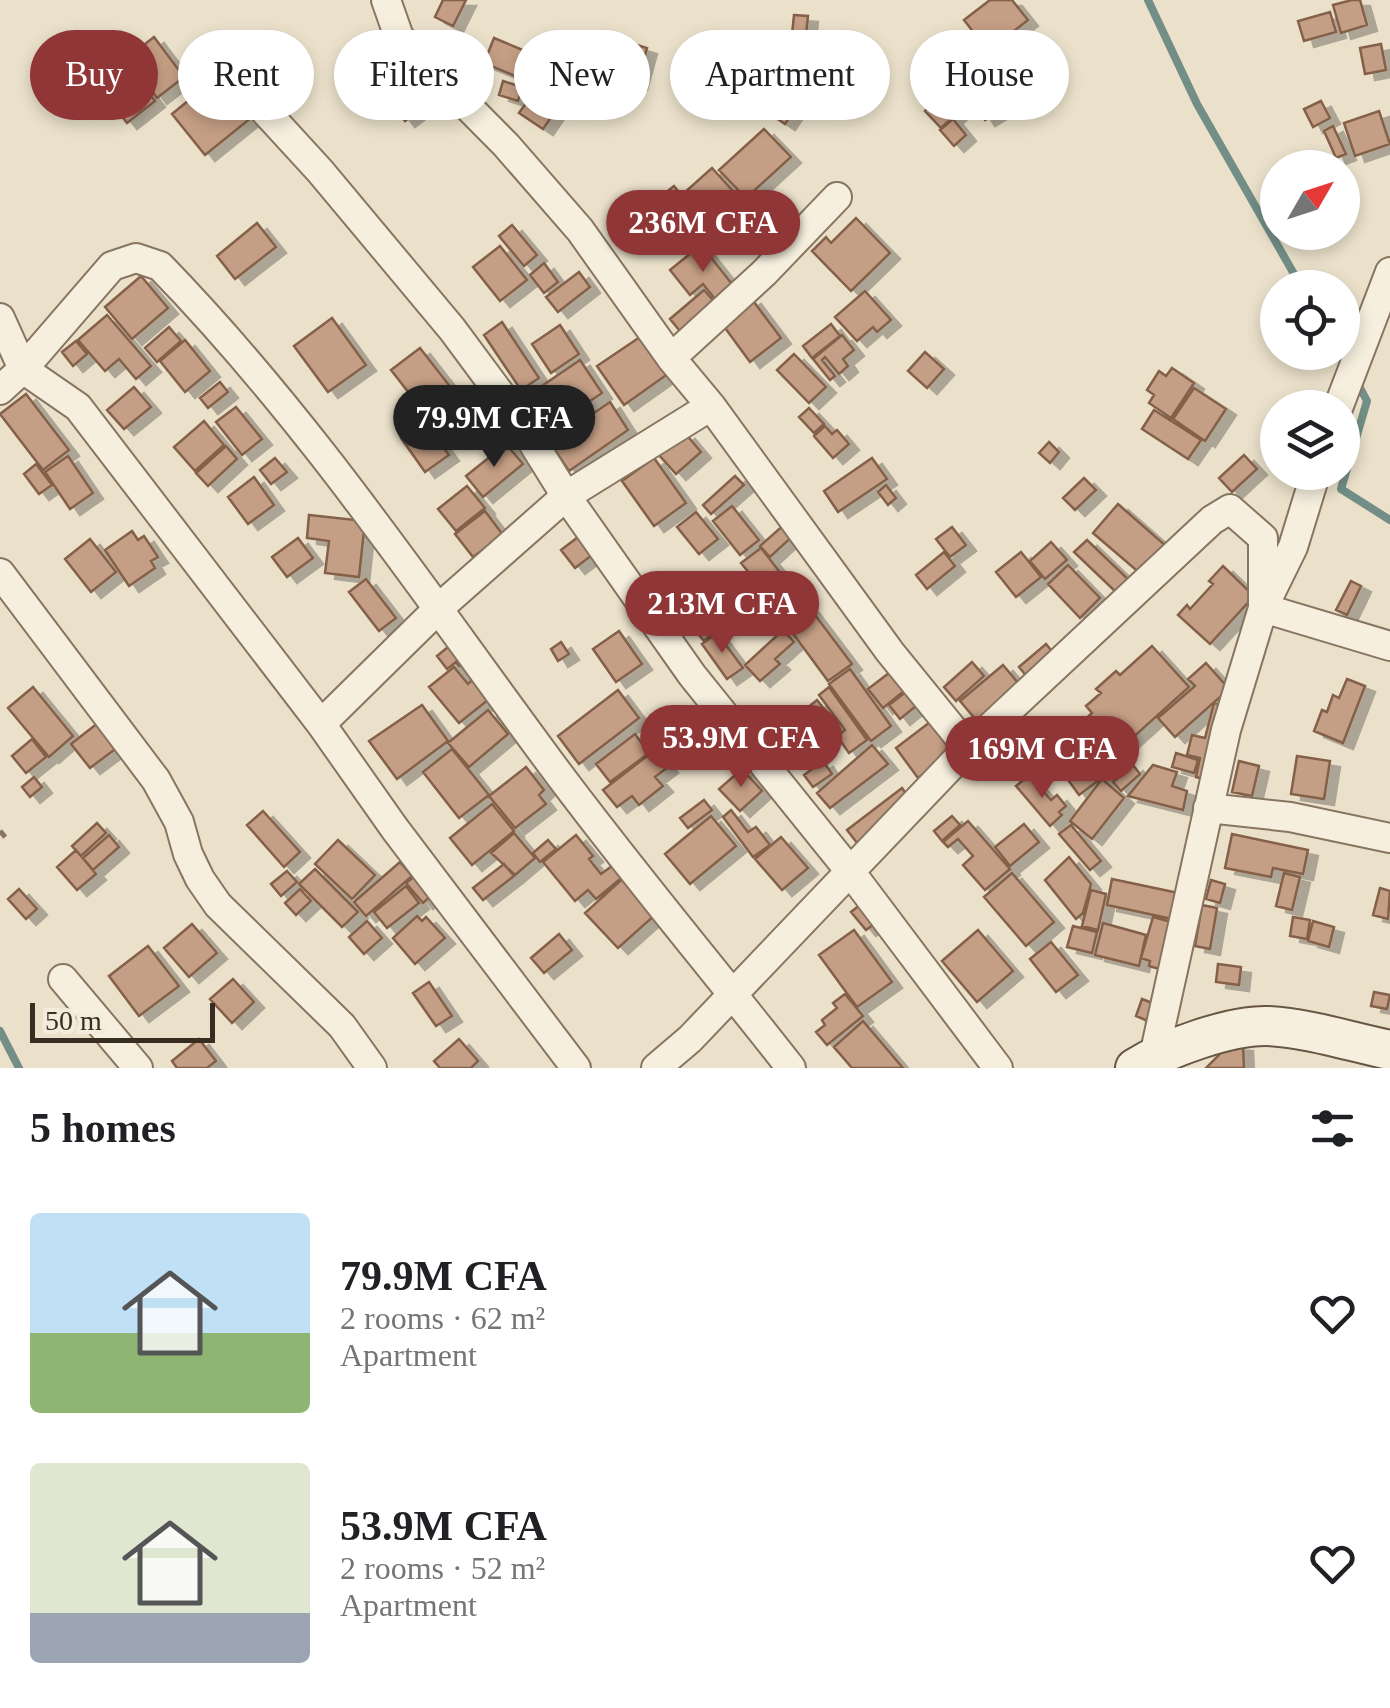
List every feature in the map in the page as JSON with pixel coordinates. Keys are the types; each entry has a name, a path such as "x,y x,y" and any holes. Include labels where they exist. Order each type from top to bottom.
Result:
{"street":[{"path":"386,0 398,36 506,145 580,230 901,667 968,748"},
{"path":"273,120 452,329 515,414 566,496 692,675 850,870 998,1068"},
{"path":"671,358 764,273 837,196"},
{"path":"0,390 23,370 112,266 136,258 160,266 356,494 628,867 791,1068"},
{"path":"1345,390 1390,272"},
{"path":"0,318 23,370 78,408 321,724 576,1068"},
{"path":"321,724 440,608 566,496 711,406"},
{"path":"1145,1062 1226,730 1263,608 1292,546 1310,490"},
{"path":"656,1068 734,994 968,748 1212,520 1230,509 1263,538 1263,608"},
{"path":"0,573 156,780 179,822 200,879 218,905 342,1026 372,1068"},
{"path":"1263,608 1390,646"},
{"path":"1208,808 1290,817 1390,838"},
{"path":"63,979 138,1068"},
{"path":"1145,1062 1232,1030 1268,1026 1390,1050"}],"path":[{"path":"0,832 6,838"}],"building":[{"path":"443,0 466,0 453,26 435,17"},
{"path":"990,0 1012,0 1028,20 1015,30 972,30 964,20"},
{"path":"1360,0 1367,25 1341,33 1333,5"},
{"path":"1330,12 1336,32 1304,41 1298,21"},
{"path":"794,15 808,16 807,30 792,30"},
{"path":"494,38 514,46 514,76 494,67"},
{"path":"158,42 178,69 178,82 158,97"},
{"path":"1381,44 1386,70 1365,74 1360,48"},
{"path":"503,81 514,84 514,100 499,95"},
{"path":"1321,101 1330,118 1313,127 1304,109"},
{"path":"178,109 178,120 248,120 205,155 172,114"},
{"path":"1379,111 1390,144 1360,154 1360,150 1353,150 1344,123"},
{"path":"530,120 549,120 543,129"},
{"path":"933,120 950,120 941,128"},
{"path":"954,120 966,135 954,146 940,130"},
{"path":"1333,126 1344,150 1332,150 1324,131"},
{"path":"764,129 791,157 746,198 719,170"},
{"path":"712,168 742,201 714,225 685,192"},
{"path":"674,186 701,219 686,231 659,198"},
{"path":"747,201 790,238 779,251 748,224 744,229 732,218"},
{"path":"856,218 890,253 851,291 812,251 826,237 831,243"},
{"path":"257,223 276,247 235,279 217,256"},
{"path":"512,225 537,255 524,266 499,236"},
{"path":"701,245 736,289 719,304 703,284 690,295 670,270"},
{"path":"500,246 527,280 500,301 473,267"},
{"path":"544,263 558,282 544,293 530,275"},
{"path":"579,272 590,287 558,312 546,297"},
{"path":"141,276 168,308 132,339 105,307"},
{"path":"704,290 719,307 684,336 670,319"},
{"path":"865,291 891,320 877,332 873,327 857,341 835,317"},
{"path":"751,298 781,338 750,362 720,321"},
{"path":"107,315 151,366 136,379 119,359 105,371 78,340"},
{"path":"332,318 366,365 328,392 294,346"},
{"path":"502,322 539,378 521,390 484,335"},
{"path":"831,324 840,336 812,358 803,346"},
{"path":"560,325 579,354 551,373 532,344"},
{"path":"169,327 181,341 157,362 145,348"},
{"path":"646,333 672,371 624,405 597,366"},
{"path":"842,335 854,350 843,359 848,366 839,374 825,357 822,360 835,376 830,380 813,359"},
{"path":"185,340 210,371 185,392 160,361"},
{"path":"76,341 87,354 73,366 62,352"},
{"path":"420,348 452,389 423,411 391,370"},
{"path":"925,352 944,369 927,388 908,371"},
{"path":"794,354 826,387 809,403 777,370"},
{"path":"580,360 602,393 549,429 527,396"},
{"path":"1172,368 1194,383 1171,418 1149,403 1154,395 1147,390 1159,371 1166,376"},
{"path":"220,382 228,392 208,408 200,398"},
{"path":"134,387 151,407 124,429 107,410"},
{"path":"1194,388 1226,409 1205,441 1173,419"},
{"path":"26,394 69,450 43,470 0,414"},
{"path":"610,402 628,430 569,471 550,443"},
{"path":"236,407 262,439 242,455 216,422"},
{"path":"809,408 824,424 814,433 799,417"},
{"path":"1154,410 1201,440 1188,459 1142,429"},
{"path":"204,421 224,445 195,471 174,447"},
{"path":"424,421 449,455 425,472 401,438"},
{"path":"825,426 832,434 837,430 849,444 833,458 814,436"},
{"path":"685,433 701,452 676,474 659,455"},
{"path":"1049,442 1059,452 1050,463 1039,453"},
{"path":"506,444 523,464 483,497 466,476"},
{"path":"226,446 237,459 208,486 196,473"},
{"path":"1244,455 1257,469 1232,492 1219,478"},
{"path":"68,456 93,493 70,509 45,472"},
{"path":"275,458 287,472 271,484 260,470"},
{"path":"654,458 686,503 654,526 622,481"},
{"path":"872,458 887,479 838,512 824,491"},
{"path":"36,464 52,485 39,494 24,474"},
{"path":"735,476 744,485 711,514 703,505"},
{"path":"254,477 274,505 248,524 228,497"},
{"path":"1084,478 1096,490 1075,510 1063,498"},
{"path":"886,485 896,498 888,505 878,492"},
{"path":"467,486 485,508 456,531 438,509"},
{"path":"1118,504 1174,553 1149,581 1093,533"},
{"path":"732,506 759,540 740,555 713,521"},
{"path":"485,511 503,535 473,557 455,534"},
{"path":"696,512 718,539 699,554 677,527"},
{"path":"309,515 365,521 359,577 325,573 329,541 307,538"},
{"path":"787,522 796,533 770,557 760,546"},
{"path":"952,527 966,545 950,557 936,539"},
{"path":"132,531 138,540 144,536 158,557 151,561 155,568 129,586 105,550"},
{"path":"582,534 596,552 575,568 561,550"},
{"path":"298,538 313,558 287,577 272,557"},
{"path":"90,539 116,572 91,592 65,559"},
{"path":"1087,540 1131,582 1119,595 1074,552"},
{"path":"1051,542 1067,560 1045,579 1030,561"},
{"path":"761,548 786,580 767,595 741,563"},
{"path":"944,552 955,566 927,589 916,575"},
{"path":"1021,552 1041,577 1016,597 996,572"},
{"path":"1068,565 1100,598 1080,618 1048,584"},
{"path":"1223,566 1254,596 1210,644 1178,615 1187,605 1190,609 1213,584 1209,581"},
{"path":"366,579 396,618 379,631 349,592"},
{"path":"728,580 742,597 723,612 709,596"},
{"path":"1351,581 1361,586 1347,615 1336,610"},
{"path":"809,607 852,664 828,681 786,624"},
{"path":"702,611 717,630 704,641 688,622"},
{"path":"783,630 794,642 775,659 780,664 760,681 745,665"},
{"path":"619,631 642,664 616,682 593,649"},
{"path":"717,633 743,668 727,679 702,644"},
{"path":"459,638 473,655 459,666 456,662 447,669 437,656"},
{"path":"561,642 569,654 558,661 551,649"},
{"path":"1046,644 1060,661 1033,684 1019,667"},
{"path":"1152,646 1189,687 1108,760 1078,726 1092,713 1086,706 1101,693 1096,689 1116,671 1120,675"},
{"path":"972,662 984,676 956,701 944,687"},
{"path":"1206,663 1229,689 1175,737 1158,718 1195,686 1188,679"},
{"path":"1003,665 1025,691 982,727 960,701"},
{"path":"454,667 468,684 472,680 488,700 459,723 429,687"},
{"path":"850,669 891,726 871,741 829,684"},
{"path":"889,673 904,691 883,708 868,689"},
{"path":"1347,679 1365,686 1343,743 1314,731 1322,710 1327,712 1333,695 1339,698"},
{"path":"916,684 927,697 900,719 889,705"},
{"path":"33,687 73,736 49,757 8,708"},
{"path":"829,687 867,740 849,753 837,736 845,730 819,695"},
{"path":"618,690 639,718 579,764 558,736"},
{"path":"817,700 840,729 802,759 779,731"},
{"path":"1214,703 1229,706 1212,781 1196,777 1200,758 1187,755 1192,735 1205,738"},
{"path":"422,705 448,741 397,779 369,741"},
{"path":"488,710 508,734 469,767 448,743"},
{"path":"103,719 122,744 90,768 71,744"},
{"path":"934,719 956,749 918,778 896,748"},
{"path":"635,734 649,753 610,782 596,764"},
{"path":"32,739 46,757 26,773 12,756"},
{"path":"872,745 888,764 830,808 817,793"},
{"path":"452,749 489,795 459,818 423,772"},
{"path":"1082,749 1103,777 1079,795 1058,766"},
{"path":"655,750 668,767 655,777 663,786 639,805 632,796 617,807 603,790"},
{"path":"1176,753 1198,760 1194,773 1172,767"},
{"path":"1297,756 1330,761 1324,799 1291,794"},
{"path":"823,761 832,774 813,787 804,775"},
{"path":"1239,761 1259,766 1252,796 1232,792"},
{"path":"1133,765 1140,774 1121,791 1113,782"},
{"path":"1153,765 1177,772 1172,786 1187,791 1183,810 1128,796"},
{"path":"526,767 544,790 539,795 546,804 515,828 489,796"},
{"path":"742,769 762,791 740,811 719,789"},
{"path":"1029,775 1051,800 1057,795 1066,806 1050,826 1016,786"},
{"path":"34,777 42,787 30,797 22,787"},
{"path":"1102,779 1124,798 1092,839 1070,821"},
{"path":"902,788 915,806 861,848 847,830"},
{"path":"704,800 712,810 688,828 680,818"},
{"path":"492,804 514,831 472,865 450,838"},
{"path":"731,810 748,832 756,827 770,845 753,857 723,817"},
{"path":"263,811 300,852 284,867 247,825"},
{"path":"711,816 736,846 690,884 665,854"},
{"path":"952,816 960,825 942,841 934,831"},
{"path":"968,821 1010,869 985,890 963,865 973,856 958,839 948,847 943,842"},
{"path":"97,823 106,833 81,856 72,846"},
{"path":"1024,824 1039,842 1010,866 995,847"},
{"path":"1071,825 1101,861 1090,870 1059,834"},
{"path":"514,833 535,858 515,875 491,853"},
{"path":"1232,834 1308,850 1303,874 1273,868 1271,877 1225,868"},
{"path":"109,835 119,847 93,870 83,858"},
{"path":"576,835 601,874 616,863 625,875 596,899 588,890 575,901 543,862"},
{"path":"781,837 808,868 782,890 755,859"},
{"path":"338,840 375,875 352,899 315,864"},
{"path":"548,840 556,849 540,862 533,853"},
{"path":"76,850 96,874 77,890 57,867"},
{"path":"1069,857 1091,884 1083,913 1076,919 1045,880"},
{"path":"400,862 412,876 366,916 354,902"},
{"path":"504,864 514,876 483,900 473,888"},
{"path":"425,868 441,887 423,903 406,883"},
{"path":"315,869 358,912 342,927 299,884"},
{"path":"287,871 297,882 281,896 271,884"},
{"path":"631,871 664,907 618,948 585,913"},
{"path":"1012,873 1054,922 1026,946 984,897"},
{"path":"1284,873 1300,877 1292,910 1276,906"},
{"path":"1112,879 1183,894 1177,920 1107,905"},
{"path":"1211,880 1225,884 1220,903 1206,899"},
{"path":"406,886 419,903 387,928 374,912"},
{"path":"1380,888 1390,891 1388,919 1373,915"},
{"path":"19,889 37,909 26,919 8,899"},
{"path":"300,889 311,901 296,915 285,903"},
{"path":"1091,890 1106,894 1098,930 1082,926"},
{"path":"866,900 881,919 866,930 851,912"},
{"path":"1202,905 1217,908 1210,949 1195,946"},
{"path":"417,916 422,921 426,917 445,938 415,964 393,938"},
{"path":"1153,917 1175,923 1163,970 1149,966 1150,961 1141,958"},
{"path":"1293,917 1310,920 1307,939 1290,936"},
{"path":"367,921 382,938 364,954 349,937"},
{"path":"1313,921 1334,927 1329,947 1308,941"},
{"path":"1103,923 1146,935 1139,966 1095,955"},
{"path":"192,924 217,953 189,977 164,948"},
{"path":"1073,926 1097,932 1092,953 1067,947"},
{"path":"854,930 892,982 857,1007 819,955"},
{"path":"978,930 1013,971 977,1002 942,961"},
{"path":"559,934 572,950 544,973 531,958"},
{"path":"1051,942 1078,975 1056,992 1030,959"},
{"path":"148,946 179,986 139,1016 109,976"},
{"path":"1218,964 1241,967 1239,985 1216,982"},
{"path":"233,979 254,1002 232,1023 210,999"},
{"path":"429,982 452,1016 436,1026 413,993"},
{"path":"1374,992 1390,995 1387,1009 1371,1006"},
{"path":"845,994 863,1016 827,1045 816,1032 825,1025 822,1020 837,1008 833,1003"},
{"path":"1142,999 1155,1004 1148,1021 1136,1016"},
{"path":"863,1021 903,1068 852,1068 834,1047"},
{"path":"199,1039 216,1061 207,1068 177,1068 172,1061"},
{"path":"459,1039 478,1061 471,1068 440,1068 434,1061"},
{"path":"1221,1044 1243,1045 1244,1068 1206,1068 1219,1055"}],"waterway":[{"path":"1148,0 1197,104 1292,270"},
{"path":"1357,382 1367,401 1341,489 1390,520"},
{"path":"0,1031 19,1068"}]}
